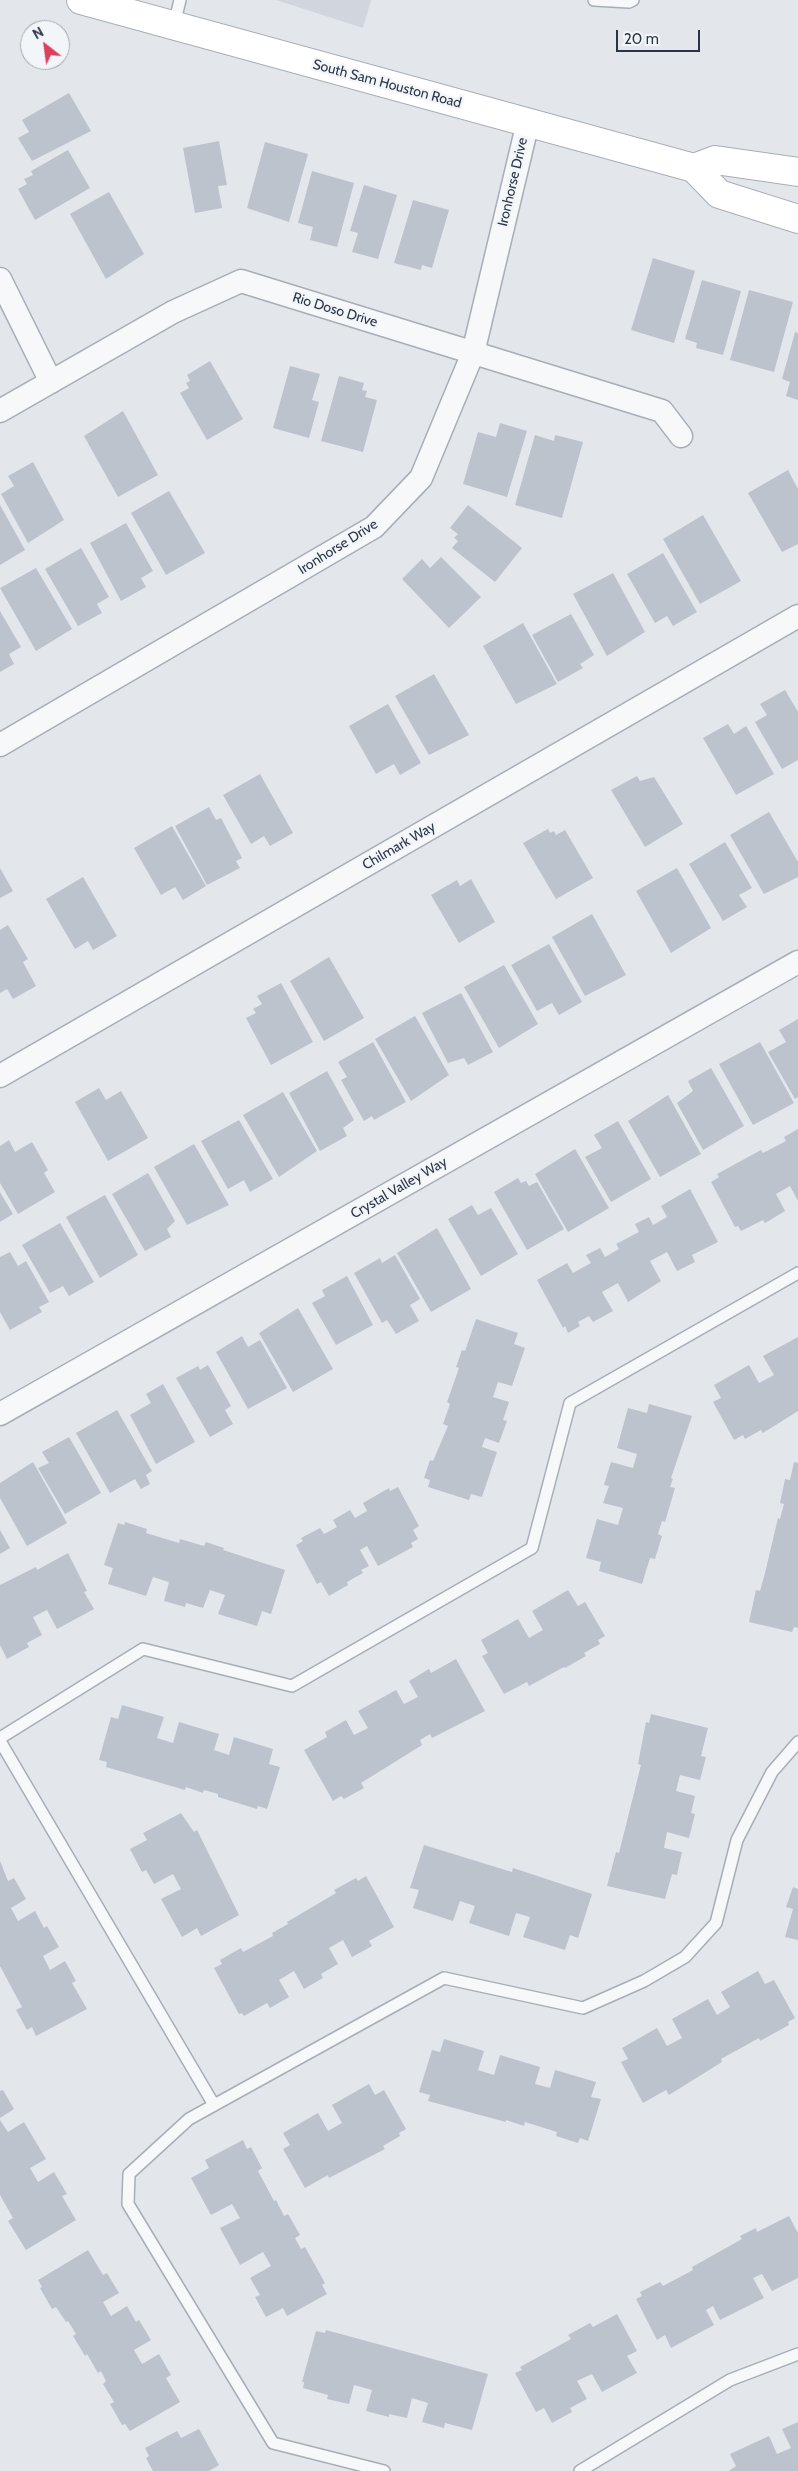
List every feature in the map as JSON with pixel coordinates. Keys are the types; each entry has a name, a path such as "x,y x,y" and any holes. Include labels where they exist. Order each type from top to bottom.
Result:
{"street":[{"name":"South Sam Houston Road","path":"81,0 177,13 528,122 694,168"},
{"name":"Ironhorse Drive","path":"0,745 374,527 421,478 473,353 528,122"},
{"path":"798,172 715,160 694,168 719,194 798,218"},
{"path":"0,279 51,382"},
{"name":"Rio Doso Drive","path":"0,411 173,312 241,281 662,411 680,436"},
{"name":"Chilmark Way","path":"0,1076 798,616"},
{"name":"Crystal Valley Way","path":"0,1414 798,962"}],"lane":[{"path":"594,0 629,2 633,0"},
{"path":"214,2105 0,1739 143,1649 292,1686 532,1548 570,1403 798,1273"},
{"path":"384,2471 273,2443 128,2204 129,2174 189,2119 444,1978 583,2008 644,1981 685,1957 716,1923 737,1840 772,1772 798,1742"},
{"path":"580,2471 730,2380 798,2354"}],"shaded area":[{"path":"276,0 371,0 363,28"}],"building":[{"path":"69,93 91,131 32,161 18,138 29,132 22,120"},
{"path":"219,141 227,185 218,186 222,208 195,213 183,148"},
{"path":"265,142 308,154 289,222 247,208"},
{"path":"68,150 90,188 35,220 18,189 27,184 24,179 33,175 31,171"},
{"path":"312,171 354,183 337,247 310,240 313,227 298,223"},
{"path":"364,185 397,195 378,259 352,252 358,233 350,231"},
{"path":"109,192 144,254 106,279 70,214"},
{"path":"413,200 449,210 432,268 422,265 421,270 394,263"},
{"path":"653,258 695,271 674,343 631,330"},
{"path":"702,280 741,291 723,355 696,348 697,343 685,339"},
{"path":"749,290 793,302 774,372 730,360"},
{"path":"795,332 798,333 798,400 786,396 790,382 782,379"},
{"path":"210,361 243,419 207,440 180,393 189,388 186,383 190,381 187,375"},
{"path":"290,366 320,374 312,400 319,402 309,438 273,428"},
{"path":"339,376 364,383 362,390 367,391 365,397 377,400 363,452 321,441"},
{"path":"123,411 158,475 118,497 84,436"},
{"path":"500,423 527,431 507,497 463,484 478,432 496,437"},
{"path":"535,435 554,441 555,435 583,442 562,518 515,505"},
{"path":"33,462 64,520 28,543 1,494 14,486 8,476"},
{"path":"788,470 798,489 798,544 782,552 748,493"},
{"path":"169,491 205,553 166,575 131,513"},
{"path":"0,505 25,550 0,565"},
{"path":"468,505 522,548 495,582 452,548 458,541 454,538 458,534 450,528"},
{"path":"703,515 741,581 700,604 663,539"},
{"path":"126,523 153,571 141,578 146,587 121,601 90,543"},
{"path":"81,548 109,597 97,604 102,613 78,626 45,569"},
{"path":"663,553 697,612 673,626 667,616 655,623 627,574"},
{"path":"441,557 481,597 449,628 402,579 422,559 430,568"},
{"path":"36,568 72,629 36,651 0,588"},
{"path":"613,573 645,632 607,656 573,594"},
{"path":"0,611 21,647 9,654 14,664 0,672"},
{"path":"571,614 594,655 580,664 583,668 558,682 532,635"},
{"path":"523,623 557,684 516,704 483,646"},
{"path":"434,674 469,735 429,755 395,696"},
{"path":"785,690 798,712 798,760 782,769 755,722 767,715 760,704"},
{"path":"388,704 421,763 400,775 394,764 376,774 349,726"},
{"path":"728,724 734,734 746,726 774,774 736,795 703,738"},
{"path":"260,774 293,833 270,846 264,836 251,844 223,795"},
{"path":"637,776 640,781 654,777 683,824 645,847 611,790"},
{"path":"209,807 216,820 221,818 242,858 236,861 240,868 207,885 175,826"},
{"path":"769,812 798,862 798,877 764,894 730,835"},
{"path":"172,826 206,886 183,900 175,887 161,895 134,848"},
{"path":"548,829 550,833 554,831 556,835 565,830 593,878 556,899 523,843"},
{"path":"725,842 752,888 739,895 747,907 723,921 689,864"},
{"path":"0,868 13,891 0,898"},
{"path":"677,868 711,928 671,953 636,891"},
{"path":"83,877 117,936 93,950 88,941 75,949 46,899"},
{"path":"471,879 495,922 459,943 431,895 457,880 460,886"},
{"path":"592,914 626,975 585,996 552,937"},
{"path":"8,925 28,959 23,962 36,986 13,999 7,989 0,993 0,930"},
{"path":"549,944 582,1002 559,1015 552,1003 537,1011 511,965"},
{"path":"329,957 364,1018 324,1041 290,981"},
{"path":"504,965 538,1024 499,1048 464,987"},
{"path":"281,983 313,1042 271,1065 246,1018 256,1013 253,1009 262,1004 257,996"},
{"path":"461,993 493,1052 468,1065 464,1058 448,1063 422,1013"},
{"path":"415,1016 449,1075 411,1101 375,1039"},
{"path":"798,1019 798,1097 795,1099 768,1052 786,1042 779,1030"},
{"path":"373,1042 406,1102 374,1120 372,1116 364,1121 341,1080 347,1077 338,1062"},
{"path":"760,1042 794,1103 753,1125 719,1064"},
{"path":"711,1068 744,1126 703,1150 677,1103 693,1091 688,1081"},
{"path":"327,1071 354,1120 343,1128 347,1136 320,1151 289,1093"},
{"path":"99,1088 106,1100 121,1091 148,1138 108,1161 75,1102"},
{"path":"283,1092 317,1151 279,1177 243,1115"},
{"path":"668,1095 701,1154 660,1177 628,1121"},
{"path":"239,1120 273,1179 250,1192 244,1180 228,1189 201,1141"},
{"path":"618,1121 651,1179 611,1202 585,1157 602,1148 594,1135"},
{"path":"798,1129 798,1201 790,1186 776,1194 785,1211 765,1223 763,1220 741,1231 738,1226 735,1227 711,1182 719,1177 717,1174 761,1150 763,1153 786,1141 784,1137"},
{"path":"9,1140 15,1152 32,1142 48,1170 44,1173 55,1192 18,1214 0,1183 0,1146"},
{"path":"194,1144 229,1205 187,1225 154,1167"},
{"path":"575,1149 609,1208 568,1232 535,1174"},
{"path":"148,1173 175,1221 167,1229 171,1237 145,1251 112,1194"},
{"path":"518,1178 521,1183 526,1181 529,1186 537,1182 564,1229 527,1250 494,1192"},
{"path":"690,1189 718,1242 692,1255 695,1262 677,1271 667,1252 650,1261 661,1281 628,1302 618,1283 602,1292 613,1311 593,1322 589,1316 578,1322 580,1326 568,1333 565,1326 563,1328 537,1280 567,1263 573,1273 591,1263 586,1255 600,1248 605,1257 619,1249 616,1244 639,1232 635,1224 649,1217 653,1225 667,1217 661,1206"},
{"path":"0,1192 13,1214 0,1222"},
{"path":"105,1195 138,1255 100,1278 66,1217"},
{"path":"472,1205 478,1215 491,1208 518,1254 481,1276 448,1219"},
{"path":"60,1223 94,1282 69,1296 63,1286 50,1293 22,1245"},
{"path":"437,1228 471,1289 431,1312 397,1253"},
{"path":"10,1252 18,1266 26,1261 49,1302 39,1307 42,1312 10,1330 0,1312 0,1257"},
{"path":"395,1255 420,1299 410,1305 419,1321 396,1334 387,1320 382,1323 354,1273 380,1258 382,1263"},
{"path":"347,1276 373,1325 336,1345 312,1303 325,1296 322,1290"},
{"path":"298,1308 333,1369 293,1392 259,1333"},
{"path":"476,1319 518,1333 514,1344 525,1348 512,1386 498,1382 493,1397 509,1402 503,1420 507,1421 499,1443 485,1438 482,1447 497,1452 482,1497 471,1494 469,1500 428,1487 430,1480 424,1478 430,1460 433,1461 448,1426 443,1424 450,1404 447,1402 459,1368 456,1367 462,1350 465,1351"},
{"path":"242,1336 248,1347 260,1340 287,1388 248,1409 216,1352"},
{"path":"798,1337 798,1411 763,1433 761,1430 745,1439 743,1435 734,1440 713,1402 721,1398 714,1385 749,1365 759,1383 774,1375 763,1356"},
{"path":"208,1365 231,1406 225,1410 233,1424 210,1437 176,1378 198,1366 200,1370"},
{"path":"163,1384 195,1442 156,1464 130,1415 151,1403 146,1394"},
{"path":"649,1404 692,1416 671,1478 673,1479 670,1487 675,1488 665,1522 662,1521 658,1534 662,1536 655,1559 650,1558 642,1584 599,1571 601,1562 586,1558 597,1519 618,1525 623,1508 603,1503 609,1486 604,1485 611,1462 633,1468 637,1454 617,1448 628,1408 647,1413"},
{"path":"117,1410 152,1471 146,1475 150,1484 141,1489 135,1479 110,1493 76,1433"},
{"path":"69,1437 101,1493 65,1514 38,1468 49,1463 42,1452"},
{"path":"33,1462 67,1523 27,1546 0,1498 0,1483"},
{"path":"794,1462 798,1463 798,1628 794,1627 792,1632 749,1622 756,1590 760,1591 778,1518 780,1519 784,1504 780,1503 785,1479 790,1480"},
{"path":"398,1487 419,1526 413,1530 418,1539 411,1543 413,1547 378,1566 367,1546 360,1550 369,1566 361,1570 363,1573 347,1582 348,1585 329,1596 321,1582 317,1584 296,1545 303,1541 301,1538 320,1528 324,1534 337,1527 333,1520 350,1510 355,1518 367,1511 363,1503 389,1488 390,1491"},
{"path":"125,1522 147,1529 146,1533 179,1543 180,1539 204,1546 206,1542 224,1548 223,1550 285,1570 271,1614 262,1611 257,1626 218,1614 225,1595 210,1590 203,1608 186,1603 185,1607 164,1601 169,1582 153,1577 146,1596 108,1584 113,1568 104,1565 118,1523 124,1525"},
{"path":"0,1530 10,1548 0,1554"},
{"path":"68,1553 87,1591 84,1592 94,1609 57,1629 47,1610 33,1617 42,1635 27,1643 29,1647 7,1659 0,1645 0,1585 36,1567 37,1570"},
{"path":"568,1590 578,1606 585,1602 605,1636 598,1640 600,1644 584,1653 586,1656 529,1686 527,1682 504,1694 482,1656 488,1653 481,1640 518,1619 529,1638 543,1630 532,1611"},
{"path":"456,1659 485,1711 432,1738 430,1734 420,1740 422,1745 361,1783 364,1788 344,1799 341,1796 333,1801 304,1750 327,1737 325,1732 346,1720 354,1735 368,1728 358,1711 396,1690 404,1704 418,1697 409,1681 429,1669 431,1673"},
{"path":"122,1705 164,1717 157,1738 173,1743 179,1722 219,1734 214,1750 229,1755 234,1737 273,1749 269,1764 280,1767 267,1809 258,1806 257,1809 218,1797 218,1794 204,1790 203,1793 186,1787 185,1790 106,1767 107,1762 99,1760 111,1717 118,1719"},
{"path":"651,1714 708,1728 701,1756 706,1757 700,1780 680,1775 676,1791 695,1796 691,1813 695,1814 689,1838 667,1832 664,1848 682,1852 677,1875 672,1874 665,1899 607,1886 616,1852 619,1853 641,1765 638,1764 646,1722 649,1723"},
{"path":"181,1813 194,1832 197,1830 239,1915 201,1936 197,1928 182,1937 161,1899 181,1889 173,1874 154,1884 146,1870 142,1872 130,1849 147,1840 143,1833"},
{"path":"424,1845 512,1872 513,1868 592,1894 578,1938 570,1935 565,1950 523,1937 530,1917 516,1913 509,1936 469,1923 475,1906 460,1901 453,1921 413,1908 419,1890 410,1888"},
{"path":"0,1861 8,1881 14,1878 26,1899 11,1908 18,1921 35,1911 44,1928 47,1926 59,1947 43,1956 50,1970 65,1961 76,1981 72,1983 87,2009 36,2036 32,2027 27,2030 16,2010 22,2007 0,1966"},
{"path":"366,1876 394,1927 369,1941 372,1946 352,1957 343,1940 329,1948 338,1964 321,1974 323,1978 304,1989 294,1971 279,1980 289,1997 270,2008 267,2003 244,2016 242,2013 239,2014 214,1968 222,1964 220,1960 241,1948 243,1952 273,1936 272,1933 288,1924 287,1922 336,1893 334,1890 356,1878 358,1881"},
{"path":"793,1887 798,1889 798,1940 785,1937 793,1909 786,1907"},
{"path":"758,1971 765,1984 774,1980 795,2018 788,2022 789,2025 760,2041 759,2038 721,2059 722,2062 669,2095 666,2090 643,2103 621,2062 628,2059 622,2048 657,2028 667,2046 682,2038 672,2019 708,1999 717,2015 730,2007 721,1992"},
{"path":"444,2039 484,2051 478,2070 494,2075 500,2055 540,2067 535,2084 550,2088 555,2070 596,2082 591,2097 601,2099 588,2141 580,2138 578,2143 556,2136 557,2132 525,2122 524,2126 428,2101 430,2095 419,2092 432,2050 440,2052"},
{"path":"369,2084 375,2095 384,2090 406,2129 399,2133 400,2136 383,2146 385,2149 329,2178 328,2175 305,2188 283,2149 290,2145 283,2133 318,2113 328,2131 342,2123 332,2105"},
{"path":"3,2090 14,2109 0,2118 0,2091"},
{"path":"0,2120 8,2132 24,2122 46,2159 30,2168 38,2182 54,2172 67,2194 62,2196 76,2220 26,2250 8,2221 13,2218 0,2195"},
{"path":"243,2140 247,2149 251,2147 262,2168 258,2171 274,2201 276,2200 284,2216 288,2214 300,2235 295,2238 301,2249 305,2247 325,2283 322,2285 327,2294 287,2316 283,2308 266,2317 255,2297 260,2295 250,2278 271,2266 263,2252 240,2265 220,2228 240,2218 232,2204 211,2215 191,2178 209,2168 205,2160"},
{"path":"789,2216 798,2233 798,2278 772,2291 762,2274 753,2278 764,2298 720,2320 713,2306 706,2310 714,2325 671,2348 665,2335 657,2340 636,2299 642,2296 640,2292 660,2282 663,2286 693,2270 692,2267 742,2239 740,2236 756,2228 757,2232"},
{"path":"88,2250 103,2275 107,2273 119,2293 103,2302 111,2316 127,2306 136,2322 139,2320 151,2340 134,2350 142,2364 159,2354 171,2375 166,2378 180,2402 130,2431 125,2424 122,2425 110,2404 114,2402 103,2384 106,2381 101,2371 98,2373 87,2354 85,2356 73,2336 76,2334 68,2321 66,2322 56,2307 52,2309 40,2288 42,2287 38,2280"},
{"path":"617,2314 637,2351 627,2356 637,2373 602,2392 592,2374 577,2381 587,2399 570,2408 572,2412 552,2423 544,2408 536,2412 515,2373 522,2370 520,2367 571,2339 568,2335 590,2323 593,2327"},
{"path":"326,2330 488,2374 472,2430 445,2423 444,2428 422,2422 428,2403 412,2398 407,2418 389,2414 389,2417 366,2411 372,2390 354,2385 349,2404 327,2399 328,2395 303,2388 304,2382 302,2382 316,2331 325,2333"},
{"path":"798,2422 798,2471 729,2471 736,2466 730,2454 769,2436 777,2454 791,2448 782,2429"},
{"path":"199,2429 219,2465 209,2471 153,2471 146,2458 149,2456 145,2448 177,2431 181,2438"}]}
